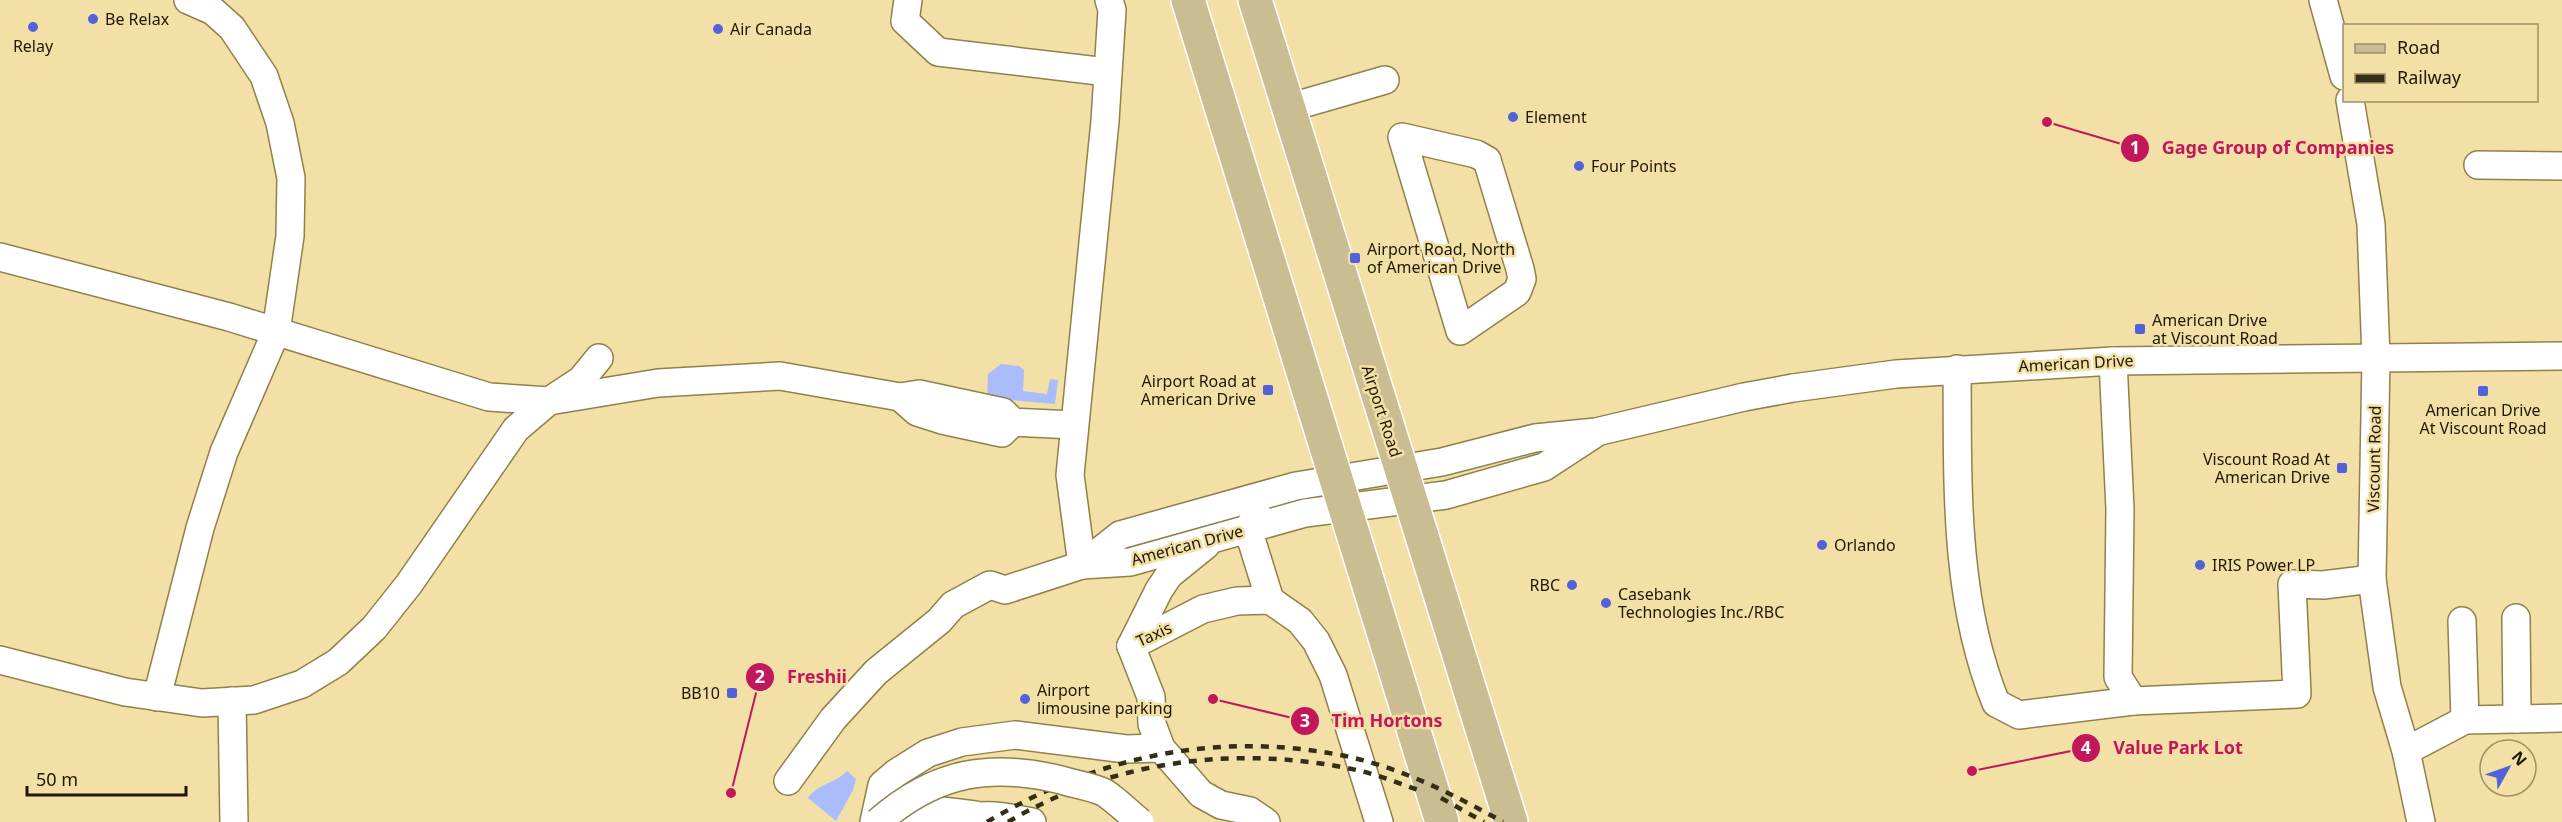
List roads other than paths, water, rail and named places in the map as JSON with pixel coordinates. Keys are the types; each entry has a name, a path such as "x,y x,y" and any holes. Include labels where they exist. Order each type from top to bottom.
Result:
{"main road":[{"path":"1188,0 1339,495 1442,822"},
{"name":"Airport Road","path":"1255,0 1511,822"}],"street":[{"path":"157,697 200,528 224,452 276,332 290,236 291,178 280,123 264,76 232,28 213,11 188,0"},
{"path":"908,0 905,21 938,52 1107,72"},
{"path":"788,781 833,719 876,672 939,621 953,605 990,585 1005,590 1082,565 1070,475 1087,313 1107,72 1112,10 1109,0"},
{"path":"2323,0 2343,72"},
{"path":"1288,108 1385,80"},
{"name":"Viscount Road","path":"2350,102 2371,224 2376,358 2372,579 2387,687 2424,819"},
{"path":"1402,137 1476,154 1487,160 1520,269 1522,279 1517,292 1460,331 1402,137"},
{"path":"2478,165 2562,165"},
{"path":"0,257 276,332 489,397 549,401 658,382 780,376 900,397 917,412 1002,433 1013,422 1074,425"},
{"name":"American Drive","path":"1082,565 1130,562 1305,513 1339,495 1406,485 1446,495 1544,467 1596,432 1783,390 1896,374 2113,361 2562,356"},
{"path":"0,660 125,693 202,703 254,700 302,684 338,662 374,628 409,584 516,429 549,401 581,380 599,358"},
{"path":"2113,361 2120,509 2118,677 2133,701"},
{"path":"1957,369 1958,483 1966,597 1981,667 1996,703 2019,715 2133,701 2297,694 2292,584 2323,585 2372,579"},
{"name":"American Drive","path":"1082,565 1120,535 1296,486 1339,495"},
{"path":"1271,493 1248,529 1270,600 1300,621 1316,641 1333,675 1379,822"},
{"name":"Taxis","path":"1131,646 1159,590 1169,576 1214,539"},
{"name":"Taxis","path":"1131,646 1203,609 1237,601 1270,600"},
{"path":"2516,618 2517,719"},
{"path":"2462,621 2464,720"},
{"path":"1131,646 1151,697 1152,724 1161,748 1201,794 1221,805 1250,811 1266,822"},
{"path":"232,701 234,822"},
{"path":"2406,751 2464,720 2562,718"},
{"path":"875,822 882,785 896,773 928,753 962,742 1015,735 1126,749 1161,748"},
{"path":"875,822 910,797 945,781 971,773 999,770 1036,774 1103,792 1140,822"},
{"path":"875,822 888,815 928,809 964,818 1006,817 1032,822"}],"railway":[{"path":"987,822 1028,799 1113,766 1157,755 1247,746 1293,748 1340,755 1383,766 1445,791 1503,822"},
{"path":"1008,822 1049,801 1091,784 1135,771 1180,763 1225,759 1271,759 1316,763 1361,771 1421,791"},
{"path":"1441,798 1484,822"}],"place":[{"name":"Be Relax","path":"93,19"},
{"name":"Relay","path":"33,27"},
{"name":"Air Canada","path":"718,29"},
{"name":"Element","path":"1513,117"},
{"name":"Gage Group of Companies","path":"2047,122"},
{"name":"Four Points","path":"1579,166"},
{"name":"Airport Road, North of American Drive","path":"1355,258"},
{"name":"American Drive at Viscount Road","path":"2140,329"},
{"name":"Airport Road at American Drive","path":"1268,390"},
{"name":"American Drive At Viscount Road","path":"2483,391"},
{"name":"Viscount Road At American Drive","path":"2342,468"},
{"name":"Orlando","path":"1822,545"},
{"name":"IRIS Power LP","path":"2200,565"},
{"name":"RBC","path":"1572,585"},
{"name":"Casebank Technologies Inc./RBC","path":"1606,603"},
{"name":"BB10","path":"732,693"},
{"name":"Airport limousine parking","path":"1025,699"},
{"name":"Tim Hortons","path":"1213,699"},
{"name":"Value Park Lot","path":"1972,771"},
{"name":"Freshii","path":"731,793"}]}
